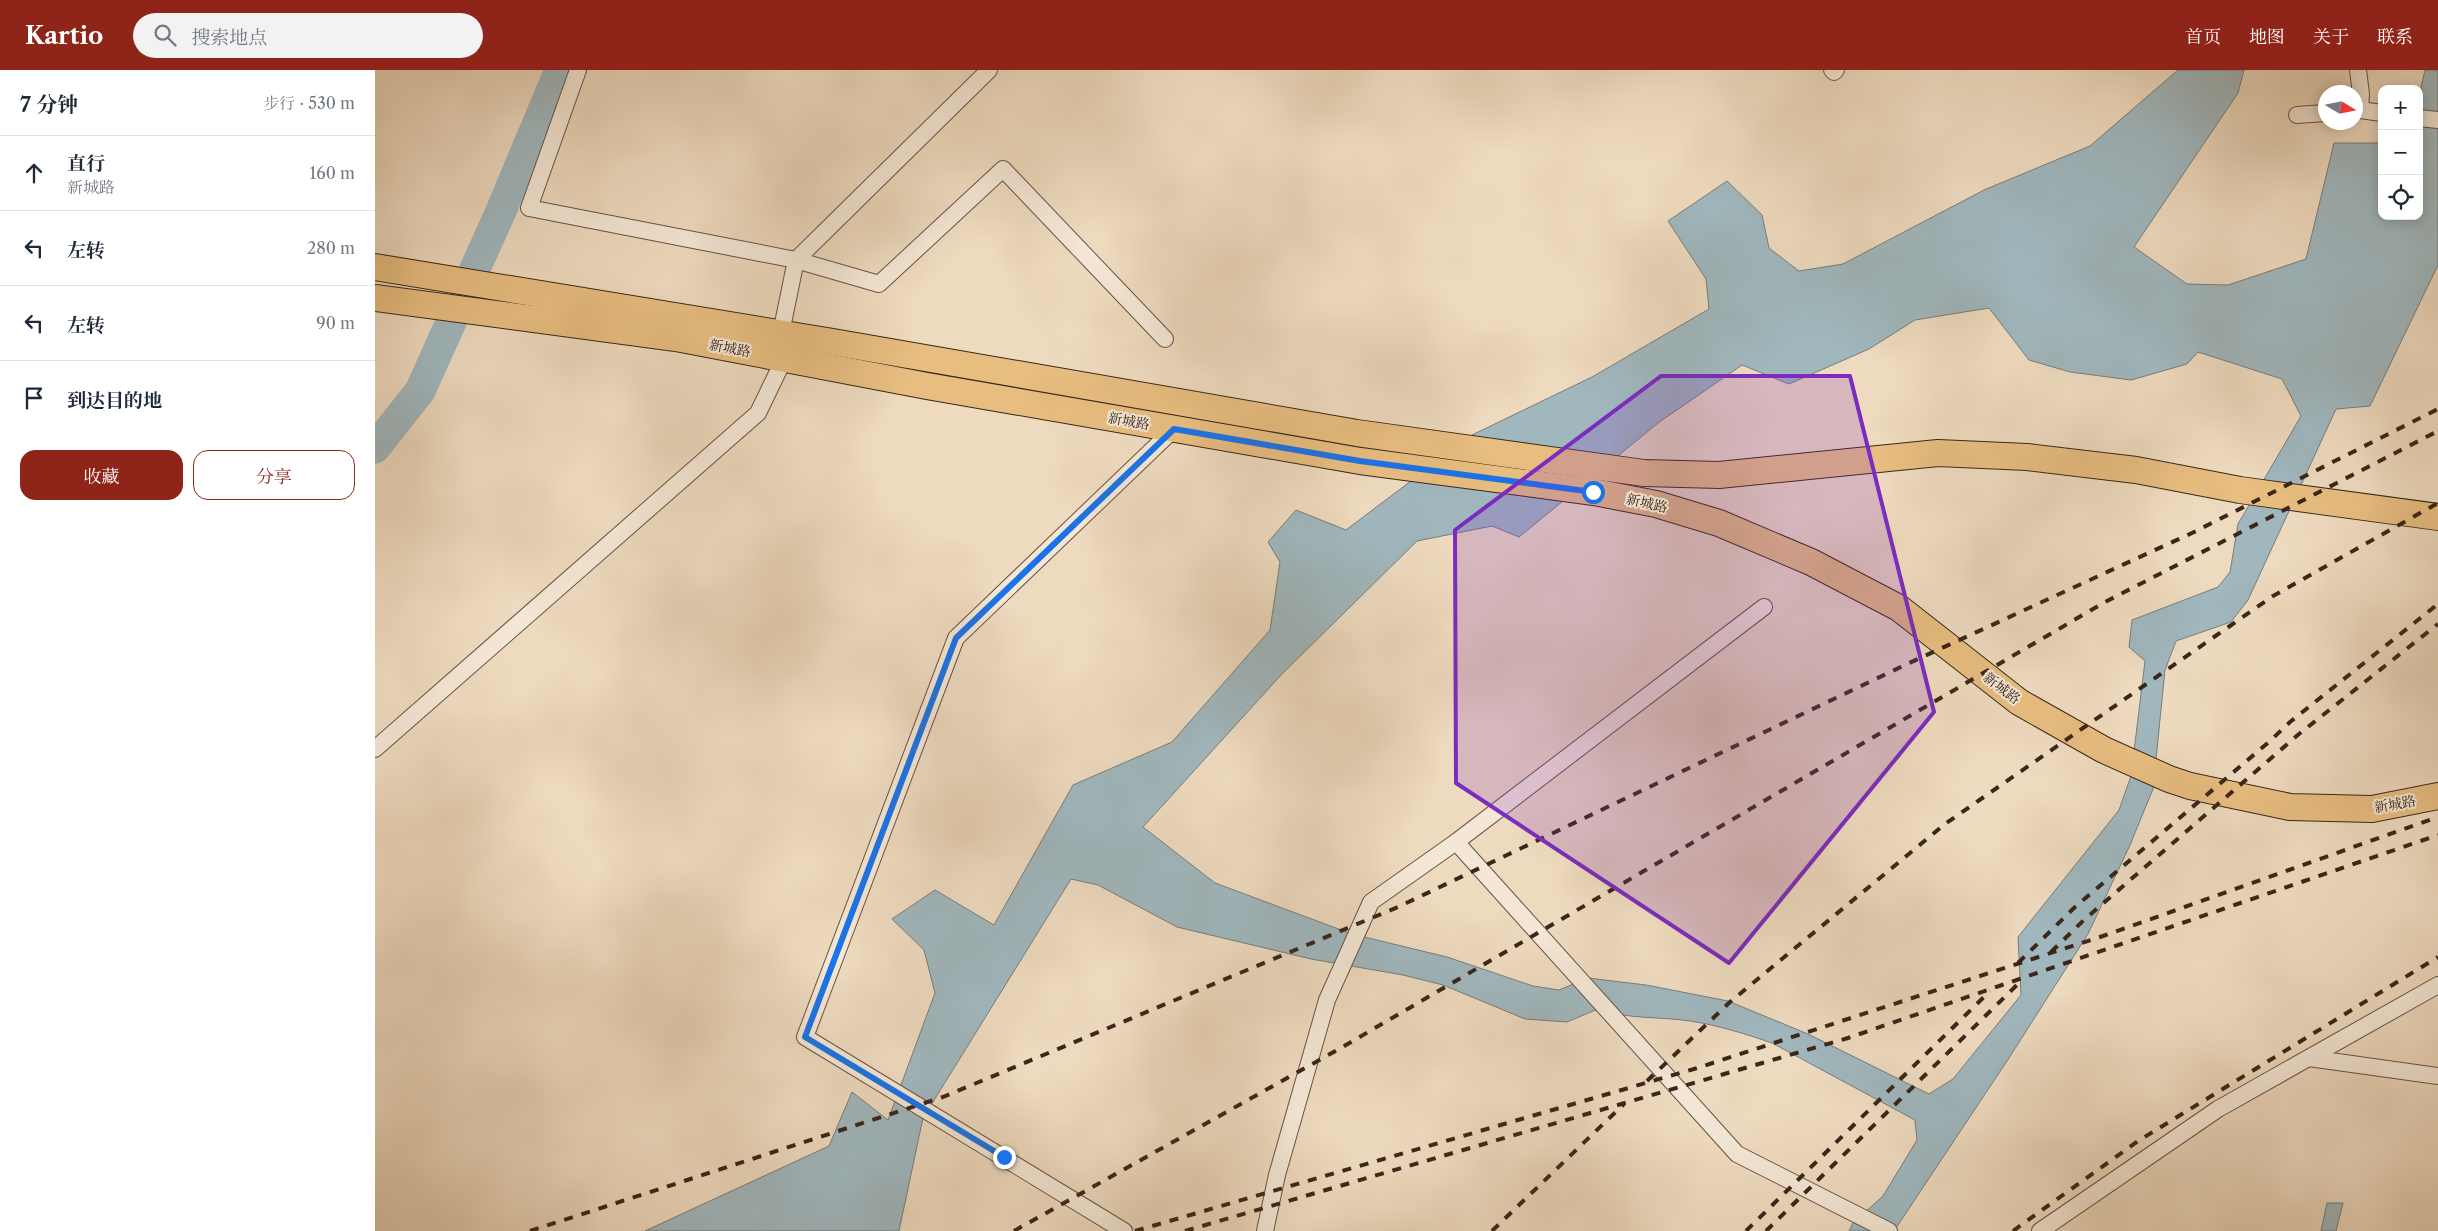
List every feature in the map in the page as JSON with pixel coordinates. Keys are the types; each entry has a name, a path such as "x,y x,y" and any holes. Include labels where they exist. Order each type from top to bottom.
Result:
{"main road":[{"name":"新城路","path":"375,267 534,293 1174,429 1360,461 1581,490 1656,504 1719,523 1811,562 1899,608 2019,702 2104,750 2190,786 2291,807 2371,809 2438,796"},
{"name":"新城路","path":"384,299 675,338 782,346 1449,446 1644,473 1719,475 1938,453 2027,457 2136,470 2240,490 2436,517"}],"street":[{"path":"578,70 529,208 796,260 879,284 1003,169 1165,339"},
{"path":"375,749 758,413 782,346 796,260 989,70"},
{"path":"1831,70 1834,72 1836,70"},
{"path":"2357,70 2360,85"},
{"path":"2363,111 2378,112"},
{"path":"2297,114 2318,112"},
{"path":"2423,118 2438,120"},
{"path":"1124,1231 805,1037 956,638 1174,429"},
{"path":"1265,1231 1277,1175 1327,1000 1371,902 1456,842 1764,607"},
{"path":"1456,842 1737,1154 1889,1231"},
{"path":"2040,1231 2218,1109 2438,985"},
{"path":"2309,1058 2438,1076"}],"highlighted area":[{"path":"1661,376 1850,376 1934,712 1729,963 1456,783 1455,530"}],"water":[{"path":"2178,70 2244,70 2238,93 2134,247 2187,284 2228,285 2306,259 2334,143 2378,143 2378,220 2423,220 2422,85 2425,70 2438,70 2438,265 2370,406 2336,409 2248,600 2231,622 2176,641 2165,670 2153,789 2130,845 2088,934 2009,1058 1894,1231 1849,1231 1853,1223 1883,1196 1917,1140 1915,1120 1772,1043 1731,1030 1700,1023 1622,1015 1598,1009 1567,1022 1525,1019 1443,985 1403,975 1311,959 1177,927 1098,885 1071,879 923,1118 899,1231 645,1231 829,1146 852,1092 888,1120 935,993 924,950 892,919 935,890 994,925 1073,785 1172,742 1270,630 1280,562 1268,542 1296,510 1346,530 1472,435 1592,377 1709,309 1706,279 1668,221 1727,181 1762,215 1769,248 1799,271 1843,264 1984,190 2090,146","holes":["1989,308 2029,360 2070,372 2131,380 2187,364 2198,352 2282,379 2301,416 2238,524 2230,572 2218,587 2132,620 2129,647 2145,661 2131,776 2119,810 2018,937 2021,995 1953,1079 1929,1094 1808,1034 1728,1001 1646,985 1588,978 1559,990 1533,986 1447,957 1352,934 1215,883 1143,827 1281,675 1417,541 1492,526 1519,537 1658,423 1742,365 1789,384 1869,349 1915,320"]},
{"path":"2327,1203 2343,1203 2336,1231 2321,1231"}],"waterway":[{"path":"375,448 420,391 501,211 560,70"}],"railway":[{"path":"530,1231 943,1097 1398,907 1905,665 2192,533 2438,409"},
{"path":"1014,1231 1339,1049 2105,602 2438,431"},
{"path":"1647,1081 1730,1002 1945,824 2273,596 2438,503"},
{"path":"2018,963 2075,907 2290,722 2438,604"},
{"path":"2051,952 2085,919 2299,734 2438,624"},
{"path":"1135,1231 1694,1069 2103,936 2438,817"},
{"path":"1185,1231 1848,1038 2438,835"},
{"path":"2013,1231 2138,1141 2438,957"},
{"path":"1766,1231 2022,980"},
{"path":"1746,1231 1990,991"},
{"path":"1492,1231 1624,1104"}],"route":[{"path":"1004,1157 805,1037 956,638 1174,429 1360,461 1593,492"}]}
